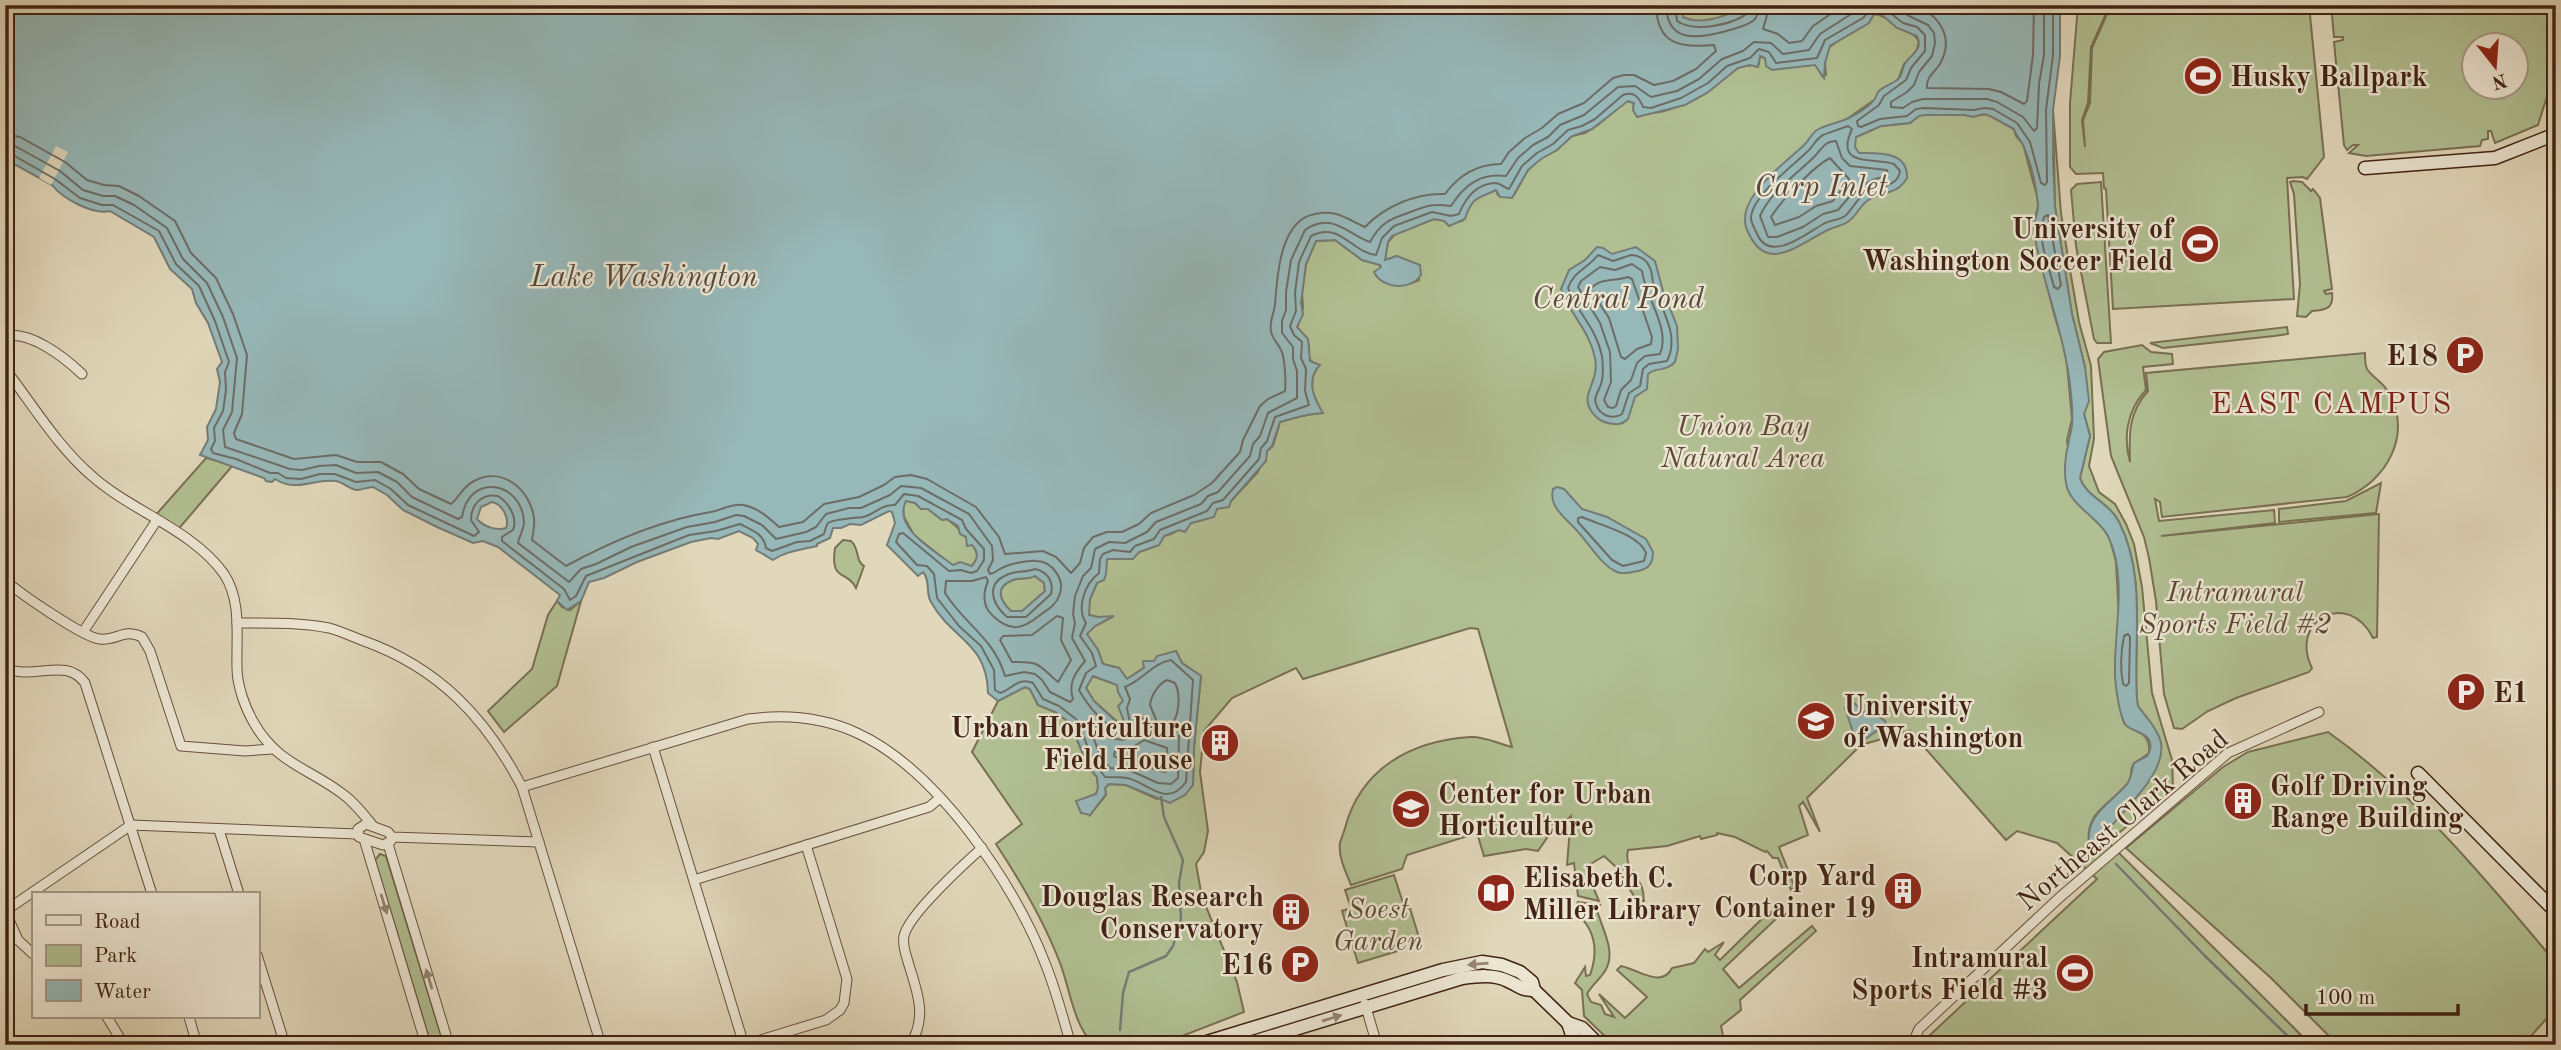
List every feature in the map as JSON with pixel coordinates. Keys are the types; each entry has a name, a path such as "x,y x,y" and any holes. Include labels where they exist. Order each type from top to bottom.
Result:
{"street":[{"path":"2365,168 2495,158 2556,134"},
{"path":"5,336 18,335 38,342 82,374"},
{"path":"5,369 66,451 93,478 211,559 225,576 233,594 237,623 236,671 253,723 273,749 295,766 346,796 373,827"},
{"path":"83,632 157,520"},
{"path":"5,580 83,632 101,639 127,632 142,637 150,651 181,746 245,751 273,749"},
{"path":"237,623 330,628 393,651 429,673 462,702 502,750 522,787 601,1045"},
{"path":"5,667 28,674 61,669 74,672 82,678 88,689 151,892"},
{"name":"Northeast Clark Road","path":"1912,1045 1919,1029 2092,868 2228,752 2319,712"},
{"path":"522,787 748,719 784,716 818,720 856,732 875,742 913,771 982,848 1007,885 1029,926 1048,972 1071,1045"},
{"path":"653,747 744,1045 826,1020 840,1010 844,1003 847,979 806,845"},
{"path":"2418,773 2556,912"},
{"path":"694,880 929,807 940,798"},
{"path":"33,892 131,825 360,836 383,845 390,840 539,842"},
{"path":"426,1045 360,836 358,829 362,826 388,832 449,1045"},
{"path":"219,830 238,892"},
{"path":"910,1045 918,1031 920,1005 905,953 904,934 958,868 982,848"},
{"path":"32,893 5,911 18,940 32,953"},
{"path":"259,961 285,1045"},
{"path":"1197,1045 1252,1040 1364,1001 1473,976 1502,978 1522,990 1534,990 1568,1023 1582,1028 1599,1045"},
{"path":"1364,1001 1377,1045"},
{"path":"108,1018 124,1045"},
{"path":"189,1018 197,1045"},
{"path":"1568,1023 1572,1035 1583,1045"},
{"path":"1067,1030 1078,1045"}],"green space":[{"path":"1676,5 1768,5 1691,32"},
{"name":"Husky Ballpark","path":"2078,5 2110,5 2091,47 2088,103 2082,120 2085,147 2083,120 2090,103 2092,48 2111,5 2309,5 2324,157 2307,179 2287,178 2294,299 2113,309 2103,173 2076,174 2070,167 2070,103"},
{"path":"2331,5 2551,5 2556,81 2548,93 2538,125 2495,143 2491,131 2488,131 2488,139 2482,140 2480,146 2366,156 2349,153 2358,145 2347,150 2344,145 2334,42 2343,40 2343,37 2334,37"},
{"name":"Union Bay Natural Area","path":"1874,14 1899,25 1919,42 1916,52 1904,64 1898,80 1847,119 1856,137 1881,126 1910,123 1920,115 1988,115 2014,129 2023,144 2037,196 2034,224 2036,240 2066,353 2072,419 2067,440 2076,501 2103,528 2110,539 2116,562 2119,619 2115,675 2124,723 2142,734 2149,747 2149,753 2133,765 2128,783 2101,808 2091,823 2089,842 2096,848 2159,737 2138,706 2137,700 2136,587 2128,543 2115,515 2087,490 2080,478 2090,436 2084,414 2085,367 2072,314 2055,207 2053,110 2061,213 2079,322 2091,366 2094,439 2089,466 2099,492 2115,504 2134,544 2142,587 2152,693 2172,760 2173,788 2108,842 2311,1045 1926,1045 1930,1035 2097,879 2057,843 2017,831 2006,840 1910,731 1861,745 1807,798 1820,832 1803,802 1799,806 1808,835 1779,847 1795,888 1791,890 1778,858 1773,858 1767,851 1735,837 1717,833 1667,846 1628,850 1629,866 1643,890 1644,901 1637,901 1616,867 1604,856 1589,865 1591,882 1599,901 1578,896 1574,863 1567,865 1571,816 1549,835 1538,851 1526,849 1484,856 1477,833 1407,855 1402,869 1351,885 1341,859 1340,843 1353,807 1376,774 1409,752 1448,740 1476,737 1512,747 1478,629 1470,628 1303,679 1296,668 1232,698 1204,731 1200,772 1208,831 1204,852 1196,864 1202,897 1237,982 1244,1012 1159,1045 1092,1043 1080,1025 1047,932 996,844 1022,824 972,752 998,701 1025,687 1030,689 1038,705 1055,712 1070,723 1089,768 1097,777 1096,794 1089,797 1090,815 1106,795 1105,788 1109,784 1126,785 1157,799 1193,785 1201,676 1182,663 1176,651 1154,661 1127,679 1119,668 1103,664 1098,650 1086,634 1112,617 1088,615 1090,599 1107,559 1120,559 1159,545 1164,536 1191,523 1213,517 1217,509 1231,501 1258,472 1267,451 1273,446 1280,422 1322,413 1312,391 1313,363 1308,357 1309,345 1297,327 1303,308 1306,264 1316,241 1335,240 1362,260 1380,265 1383,278 1393,284 1419,280 1397,256 1385,260 1388,242 1397,232 1434,219 1462,221 1475,198 1496,190 1498,195 1514,195 1528,170 1541,158 1557,150 1572,136 1585,133 1598,125 1626,101 1634,103 1633,110 1641,113 1670,109 1706,93 1737,68 1759,64 1760,56 1766,59 1766,65 1815,65 1822,76 1826,75 1827,49"},
{"path":"2101,182 2111,343 2097,343 2094,339 2076,246 2071,190 2077,184"},
{"path":"2290,182 2302,182 2320,198 2332,289 2324,291 2326,294 2332,293 2330,305 2325,309 2312,311 2306,317 2297,316 2300,284 2294,194"},
{"path":"2287,327 2288,334 2274,336 2163,348 2150,343"},
{"name":"Intramural Sports Field #2","path":"2142,345 2151,352 2172,354 2173,364 2143,367 2146,390 2134,406 2128,424 2130,462 2131,425 2141,399 2148,391 2146,373 2365,353 2367,369 2389,393 2398,425 2392,454 2384,468 2374,479 2347,497 2162,517 2160,502 2155,499 2159,521 2274,510 2275,523 2161,536 2379,514 2377,637 2373,638 2363,623 2350,615 2337,613 2324,616 2314,624 2308,636 2307,651 2312,668 2309,672 2236,698 2208,711 2182,729 2174,728 2164,694 2156,601 2149,558 2144,537 2111,456 2098,359 2104,352"},
{"path":"206,458 233,465 176,532 154,517"},
{"path":"2381,483 2376,513 2279,522 2279,509 2346,501"},
{"path":"906,500 921,509 928,509 942,520 947,519 960,530 976,551 977,556 972,566 953,566 914,535 904,517 903,507"},
{"path":"843,540 854,544 859,561 864,566 856,588 835,566 835,548"},
{"path":"1035,576 1044,583 1045,591 1023,611 1011,611 1002,599 1003,587 1012,580"},
{"path":"557,601 570,610 581,601 557,686 504,732 488,711 532,669 548,615"},
{"path":"1092,676 1118,685 1124,701 1119,706 1124,721 1121,725 1094,701 1086,688"},
{"path":"2328,732 2421,811 2477,870 2556,963 2556,1008 2523,1045 2341,1045 2271,978 2126,848 2223,767 2248,752"},
{"path":"380,854 386,856 444,1045 431,1045 375,860"},
{"name":"Soest Garden","path":"1394,875 1404,906 1409,905 1421,944 1358,963 1342,911 1351,908 1345,890"},
{"path":"1578,902 1600,905 1597,910 1610,956 1605,971 1587,994 1591,1002 1601,1005 1605,1014 1614,1017 1599,994 1625,1018 1647,997 1617,970 1621,966 1649,976 1662,977 1672,968 1694,963 1705,949 1708,952 1724,942 1715,955 1720,960 1775,906 1782,904 1775,913 1779,916 1723,969 1739,988 1812,926 1816,931 1740,1000 1741,1010 1721,1026 1724,1041 1713,1045 1614,1045 1584,1016 1582,990 1575,983 1585,967 1586,976 1590,975 1594,957 1591,932 1574,911"}],"water":[{"name":"Lake Washington","path":"5,5 1682,5 1683,17 1709,20 1752,5 2060,5 2060,56 2053,110 2053,160 2055,207 2089,401 2084,414 2090,436 2080,478 2087,490 2115,515 2128,543 2136,587 2137,700 2138,706 2159,738 2161,757 2147,784 2095,848 2089,842 2089,832 2096,816 2127,784 2134,763 2147,756 2150,742 2143,734 2125,724 2118,699 2115,655 2119,586 2114,552 2108,536 2072,498 2066,483 2065,464 2073,418 2069,377 2035,238 2034,224 2038,207 2033,175 2024,147 2014,129 1984,114 1973,117 1925,115 1910,123 1881,126 1856,137 1855,147 1859,153 1898,158 1906,169 1907,178 1898,188 1867,201 1847,223 1784,252 1764,252 1755,244 1747,230 1745,218 1748,206 1774,172 1817,130 1861,111 1874,100 1880,90 1900,77 1905,64 1918,48 1919,40 1917,36 1897,28 1882,15 1874,14 1869,23 1830,46 1824,78 1815,65 1772,70 1766,66 1765,58 1760,56 1758,67 1750,65 1738,68 1707,93 1685,105 1637,117 1633,110 1634,103 1628,101 1592,129 1572,136 1557,150 1541,159 1528,170 1512,198 1500,197 1496,190 1473,202 1465,219 1449,226 1444,221 1434,219 1392,236 1388,242 1385,260 1397,256 1420,265 1421,275 1411,284 1397,286 1383,282 1374,272 1380,265 1362,260 1335,240 1316,241 1306,264 1301,303 1303,314 1297,327 1308,339 1310,361 1320,365 1313,377 1312,389 1323,413 1280,422 1272,446 1267,451 1266,461 1231,501 1229,507 1217,509 1214,517 1191,523 1185,532 1179,530 1164,536 1159,545 1139,552 1133,559 1107,559 1104,580 1097,583 1090,599 1089,615 1114,616 1095,626 1087,634 1098,650 1103,664 1119,668 1127,679 1144,668 1143,661 1154,661 1157,656 1176,651 1182,663 1201,676 1193,785 1185,795 1170,803 1126,785 1109,784 1105,788 1106,794 1090,815 1081,813 1076,801 1096,794 1097,777 1089,768 1070,723 1055,712 1038,705 1030,689 1025,687 998,701 988,693 982,663 967,643 939,615 928,594 923,572 918,576 887,545 895,523 892,512 861,525 850,524 833,528 830,538 817,546 788,553 773,560 756,550 758,544 753,538 739,531 718,539 691,542 589,582 581,601 567,610 557,601 560,595 498,547 483,541 473,543 437,527 403,510 387,495 373,487 354,490 336,481 290,485 275,479 272,482 266,481 200,455 208,440 207,427 216,409 220,382 217,369 222,362 192,289 170,269 154,237 110,211 95,211 79,205 63,196 52,185 5,159","holes":["906,501 915,503 921,509 928,509 942,520 947,519 958,526 960,534 966,537 967,546 972,545 977,553 972,566 960,562 953,565 927,546 910,529 903,511","492,502 499,505 506,516 506,528 495,529 480,522 477,519 481,507","1035,576 1044,583 1045,591 1022,611 1011,611 1002,599 1003,586 1013,580","1093,676 1117,685 1123,701 1118,706 1124,721 1120,725 1094,701 1086,688"]},
{"name":"Central Pond","path":"1597,247 1612,254 1636,247 1655,261 1677,326 1678,349 1675,362 1648,374 1647,389 1635,397 1628,419 1619,424 1604,422 1596,417 1588,405 1588,395 1595,373 1595,358 1588,339 1561,289 1569,270 1585,260"},
{"path":"1553,489 1564,489 1582,509 1607,517 1646,539 1653,552 1650,565 1642,570 1624,573 1606,565 1556,508 1552,496"},
{"path":"1848,702 1853,702 1863,712 1875,714 1886,724 1864,740 1856,741 1845,708"}],"pier":[{"path":"56,146 68,152 51,185 39,178"}],"waterway":[{"path":"1120,1030 1123,993 1129,972 1166,956 1173,946 1181,919 1179,883 1183,860 1164,817 1161,797"},
{"path":"2116,864 2205,956 2297,1045"}],"place":[{"name":"Husky Ballpark","path":"2203,76"},
{"name":"University of Washington Soccer Field","path":"2200,244"},
{"name":"E18","path":"2465,355"},
{"name":"E1","path":"2466,692"},
{"name":"University of Washington","path":"1816,721"},
{"name":"Urban Horticulture Field House","path":"1220,743"},
{"name":"Golf Driving Range Building","path":"2243,801"},
{"name":"Center for Urban Horticulture","path":"1411,809"},
{"name":"Corp Yard Container 19","path":"1903,891"},
{"name":"Elisabeth C. Miller Library","path":"1496,893"},
{"name":"Douglas Research Conservatory","path":"1291,912"},
{"name":"E16","path":"1300,964"},
{"name":"Intramural Sports Field #3","path":"2075,973"}],"district":[{"name":"EAST CAMPUS","path":"2332,403"}],"water label":[{"name":"Carp Inlet","path":"1821,186"}]}
